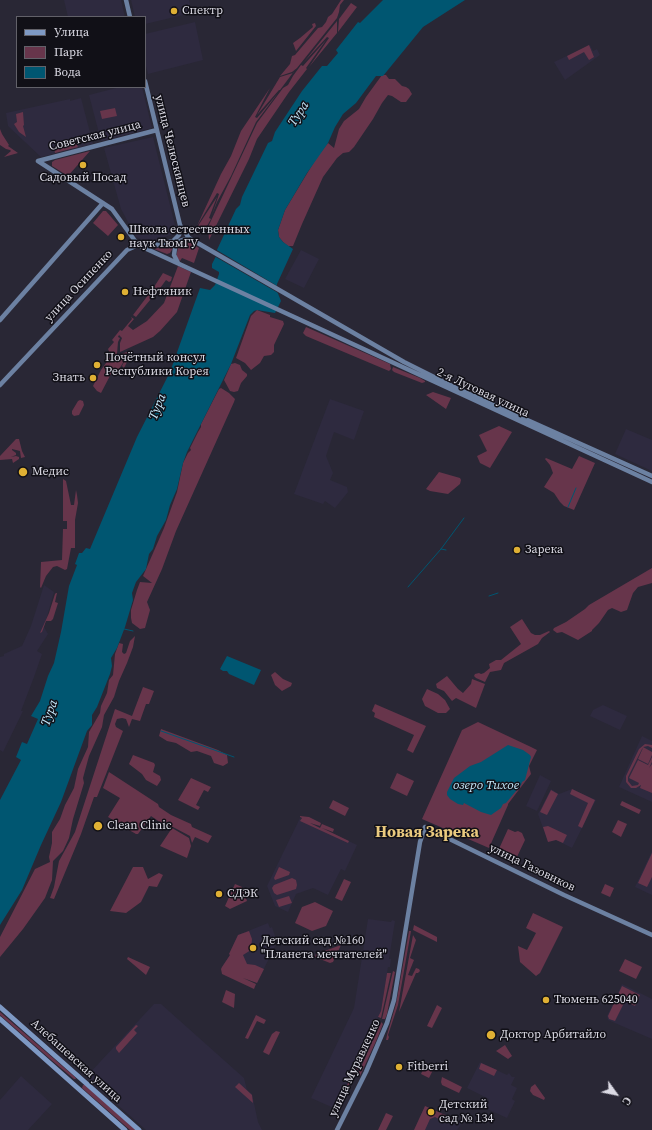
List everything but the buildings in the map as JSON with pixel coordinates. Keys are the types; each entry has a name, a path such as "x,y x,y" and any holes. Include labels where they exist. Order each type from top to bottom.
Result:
{"main road":[{"path":"126,0 130,16"},
{"name":"улица Челюскинцев","path":"146,85 180,225"},
{"name":"Советская улица","path":"48,167 38,161 157,130"},
{"path":"51,157 48,162 48,167 112,210 138,245 151,246 173,241 179,236 180,225"},
{"path":"0,320 103,203"},
{"path":"179,264 174,255 175,248 180,242 190,238 180,225"},
{"name":"2-я Луговая улица","path":"190,238 432,378 652,482"},
{"name":"2-я Луговая улица","path":"138,245 652,476"},
{"name":"улица Осипенко","path":"0,385 125,252 130,247 138,245"},
{"name":"улица Газовиков","path":"407,919 420,842 425,827 570,898 652,935"},
{"name":"улица Муравленко","path":"337,1130 366,1072 387,1023 394,1000 407,919"},
{"name":"Алебашевская улица","path":"1,1009 139,1130"},
{"name":"Алебашевская улица","path":"0,1019 125,1130"}],"shaded area":[{"path":"64,0 121,0 125,16 68,16"},
{"path":"131,0 189,0 192,13 146,24 146,16 135,16"},
{"path":"195,22 203,60 148,74 146,66 146,34"},
{"path":"590,45 593,51 597,49 600,55 565,80 554,62"},
{"path":"116,88 142,88 152,128 101,141 89,95"},
{"path":"81,98 93,144 41,157 8,126 6,113"},
{"path":"153,137 177,233 148,242 136,237 121,209 104,148"},
{"path":"301,250 319,259 304,288 285,279"},
{"path":"330,399 364,411 354,440 334,432 326,456 333,473 330,480 347,487 348,492 335,508 325,501 323,504 294,494"},
{"path":"626,429 652,440 652,471 615,454"},
{"path":"44,585 54,592 44,627 48,634 37,651 42,654 21,711 23,711 3,752 0,750 0,657 22,646 31,626"},
{"path":"603,705 627,716 620,730 590,716 593,710"},
{"path":"642,736 652,741 652,802 619,787"},
{"path":"540,775 551,781 537,811 526,806"},
{"path":"551,789 559,794 572,789 596,800 572,848 556,840 548,842 538,814"},
{"path":"300,818 357,845 345,871 341,869 328,895 313,888 296,894 288,912 275,906 267,886"},
{"path":"652,851 652,895 635,887"},
{"path":"368,919 391,922 392,920 395,921 389,959 391,959 390,967 388,967 381,1011 336,1109 311,1098 354,1008"},
{"name":"Детский сад №160 \"Планета мечтателей\"","path":"268,923 270,928 272,927 277,942 257,983 222,967 230,955 229,954 238,935"},
{"path":"622,984 652,999 652,1039 608,1020 607,1016"},
{"path":"154,1004 161,1004 244,1078 247,1090 252,1094 258,1122 262,1130 146,1130 86,1077"},
{"path":"480,1062 507,1075 509,1073 512,1077 515,1077 511,1085 517,1088 512,1099 515,1101 507,1118 485,1108 489,1099 467,1088"},
{"path":"21,1076 52,1104 28,1130 0,1130 0,1100"},
{"name":"Детский сад № 134","path":"425,1106 462,1123 457,1130 414,1130"}],"green space":[{"path":"341,0 344,0 340,5 337,18 297,68 292,72 280,76 290,64 292,56 295,55 318,28 322,27"},
{"path":"351,3 357,7 338,32 339,19"},
{"path":"337,21 337,33 309,67 329,38 327,37 304,62"},
{"path":"315,23 316,26 296,51 293,43 313,27 312,24"},
{"path":"326,40 257,139 249,159 209,240 208,227 257,123 283,88 288,85 301,65 303,66"},
{"path":"589,45 594,57 589,60 584,52 569,60 567,56"},
{"path":"293,73 280,90 257,115 280,77"},
{"path":"382,75 386,75 389,79 395,79 402,86 409,89 412,94 406,102 401,102 388,95 354,147 349,152 343,153 337,158 323,177 293,246 288,246 279,237 278,230 285,210 317,157 328,143 334,148 339,129 344,121 359,109"},
{"path":"270,88 255,117 257,118 278,93 256,122 212,215 219,194 217,193 197,226 231,156 241,131"},
{"path":"115,108 117,116 102,119 100,111"},
{"path":"23,112 23,126 26,137 19,132 14,124 17,122 16,114"},
{"path":"0,129 9,145 8,146 18,153 4,157 11,151 0,145"},
{"path":"76,143 78,147 55,153 54,148"},
{"path":"90,151 68,176 52,166 52,162 55,160"},
{"path":"217,197 209,218 211,219 207,226 202,230 193,233 195,229"},
{"path":"103,211 106,211 118,225 108,236 93,223"},
{"path":"186,240 199,248 194,263 182,258 180,261 176,257 181,242"},
{"path":"176,243 170,253 167,254 154,249"},
{"path":"178,266 191,272 177,312 153,337 120,352 120,343 122,338 119,335 118,337 120,338 118,342 117,354 119,355 129,351 128,353 131,354 124,368 122,366 126,358 116,374 112,372 101,393 97,391 93,386 101,370 111,356 108,349 114,342 112,340 132,319 131,317 134,319 128,326 133,330 147,321 164,303"},
{"path":"163,273 172,277 171,281 169,282 166,280 158,291 154,287"},
{"path":"152,290 155,294 136,317 133,315"},
{"path":"257,310 270,315 270,317 283,321 284,324 274,345 274,352 271,355 264,356 260,363 251,370 245,363 236,358 251,316"},
{"path":"306,327 390,364 391,369 389,371 306,336 303,333"},
{"path":"235,363 240,365 247,376 241,383 238,391 234,392 230,391 224,380 231,364"},
{"path":"393,367 420,378 425,382 422,383 394,372 392,370"},
{"path":"221,388 235,399 234,402 176,531 162,569 147,602 150,610 145,628 140,629 132,623 131,618 131,610 137,590 140,582 152,583 143,576 164,528 177,492 183,463 191,450 190,448 201,427 201,424 219,389"},
{"path":"433,392 451,398 446,409 426,395"},
{"path":"80,400 83,401 84,405 79,415 74,416 72,411"},
{"path":"499,426 512,432 490,468 480,463 477,456 487,451 479,435"},
{"path":"16,439 19,439 25,457 21,458 20,451 12,449 16,455 11,457 16,456 19,457 19,459 13,463 12,459 0,460 0,456"},
{"path":"579,456 595,463 574,510 564,506 554,493 544,487 553,473 550,465 545,459 546,458 572,469"},
{"path":"439,472 460,478 460,484 448,494 426,489"},
{"path":"63,479 66,481 71,505 74,505 76,490 77,495 78,503 75,520 75,548 71,548 67,569 65,570 57,566 53,567 46,576 41,588 41,562 62,560 63,529 67,529 67,521 63,521"},
{"path":"652,568 652,583 638,587 633,593 627,610 621,612 612,608 608,610 592,631 578,640 562,632 557,633 553,630 589,605"},
{"path":"56,593 55,602 58,603 53,619 51,621 46,621 42,632 40,633 49,613"},
{"path":"522,619 531,633 535,635 550,632 542,638 538,644 504,663 501,670 490,672 485,682 476,678 474,676 475,674 484,673 490,668 489,664 496,660 501,660 521,644 510,627"},
{"path":"135,636 133,647 114,697 104,715 102,727 89,756 83,778 84,783 69,838 63,851 53,861 52,880 45,898 23,929 0,957 0,937 35,869 50,862 49,857 52,843 52,832 60,819 65,805 74,788 78,769 88,747 89,732 100,713 101,706 107,693 109,680 113,675 115,654 119,643 123,644 122,652 124,654 126,653 130,641"},
{"path":"275,672 283,679 292,683 291,686 282,691 275,685 271,675"},
{"path":"447,676 463,693 471,684 472,679 485,684 476,708 456,698 452,701 444,691 437,688 436,684"},
{"path":"143,687 154,691 149,704 146,704 140,721 132,719 129,727 126,719 117,719 115,724 116,727 123,731 97,797 94,797 81,834 54,899 50,898 54,887 59,861 75,832 115,709 132,716"},
{"path":"427,689 438,694 445,700 450,709 446,713 438,713 425,706 422,699"},
{"path":"375,704 426,726 413,753 407,750 414,735 374,717 375,713 372,711"},
{"path":"478,722 537,750 529,766 531,774 508,804 489,848 422,819 462,730"},
{"path":"161,729 218,750 227,755 228,763 223,766 214,763 211,756 197,751 191,752 176,743 167,741 159,736"},
{"path":"645,744 652,745 652,748 648,746 643,747 652,752 648,764 638,759 643,748 628,777 628,781 632,786 638,785 652,757 652,762 649,768 652,764 652,793 640,788 641,785 636,788 631,788 626,782 626,776 639,749"},
{"path":"133,755 154,763 155,765 153,772 160,776 161,780 157,786 146,780 142,774 129,764"},
{"path":"638,760 648,765 639,783 629,778"},
{"path":"109,772 158,804 159,807 171,815 212,836 208,843 195,837 192,843 190,836 173,827 167,827 151,816 138,834 124,827 123,824 121,825 108,817 120,798 103,788"},
{"path":"397,773 414,781 407,796 390,788"},
{"path":"191,778 211,787 208,792 204,790 196,805 200,807 198,810 178,800"},
{"path":"572,789 595,800 582,828 578,826 588,803 570,794"},
{"path":"551,790 558,794 547,815 540,812"},
{"path":"333,800 349,808 345,816 329,808"},
{"path":"622,801 641,810 639,814 620,805"},
{"path":"300,816 309,817 321,823 320,826 310,823 320,828 322,824 334,829 333,832 322,828 349,841 348,843 300,821 302,818"},
{"path":"618,820 627,824 621,837 612,832"},
{"path":"548,826 567,835 563,843 556,840 548,842 543,827"},
{"path":"172,828 189,838 191,846 187,858 160,846"},
{"path":"508,829 522,833 525,840 516,859 498,851"},
{"path":"652,853 652,877 647,887 638,883"},
{"path":"133,867 143,867 148,879 159,873 163,875 157,887 149,886 141,902 126,913 110,911"},
{"path":"279,867 290,872 289,875 275,880 274,878"},
{"path":"292,878 296,880 296,889 277,895 274,893 272,888 274,885"},
{"path":"344,879 351,882 342,901 335,898"},
{"path":"235,884 242,887 247,901 230,909 225,906"},
{"path":"605,884 614,888 610,897 601,893"},
{"path":"289,896 292,903 279,907 276,900"},
{"path":"315,902 333,911 326,926 312,931 295,923 302,907"},
{"path":"533,913 563,927 540,973 536,976 520,962 518,946 527,950 536,933 526,928"},
{"path":"414,925 437,937 437,942 413,930"},
{"path":"249,931 252,939 251,950 243,955 247,964 255,965 264,969 257,983 243,978 256,984 254,989 222,974 221,969 230,955 229,954 238,935"},
{"path":"409,931 411,931 398,1005 388,1035 388,1040 386,1040 396,1004"},
{"path":"413,935 416,940 410,958 414,960 408,975 412,976 416,968 420,971 416,973 399,1012"},
{"path":"341,945 333,962 330,963 315,957 316,954"},
{"path":"128,957 150,967 146,975 127,959"},
{"path":"625,959 642,967 636,979 619,971"},
{"path":"393,971 395,972 387,1014 385,1019 382,1019"},
{"path":"387,973 391,973 381,1018 378,1017 381,1011"},
{"path":"622,986 640,995 635,1006 625,1001 615,1021 609,1019 608,1016"},
{"path":"226,990 235,994 234,1008 222,1002"},
{"path":"437,1005 442,1008 432,1028 427,1026"},
{"path":"0,1012 76,1079 74,1079 50,1059 0,1015"},
{"path":"256,1015 266,1020 264,1024 257,1021 248,1039 245,1038"},
{"path":"381,1022 383,1024 377,1039 360,1076 357,1076"},
{"path":"376,1023 378,1024 372,1041 337,1111 335,1111"},
{"path":"136,1025 138,1026 134,1030 137,1033 119,1053 116,1047"},
{"path":"276,1031 280,1032 269,1055 263,1052 272,1034"},
{"path":"505,1045 512,1056 508,1059 496,1051"},
{"path":"481,1063 497,1070 494,1076 479,1069"},
{"path":"425,1065 434,1068 429,1078 421,1074"},
{"path":"442,1077 462,1087 459,1093 442,1085"},
{"path":"239,1083 252,1095 253,1103 235,1087"},
{"path":"535,1084 545,1098 544,1100 533,1095 530,1091 531,1087"},
{"path":"83,1085 85,1085 136,1130 130,1130 82,1088"},
{"path":"425,1106 452,1118 450,1123 435,1117 430,1119 425,1130 414,1130"},
{"path":"386,1113 393,1116 386,1130 378,1130"}],"water":[{"name":"Тура","path":"383,0 465,0 423,27 383,76 376,76 356,103 343,114 328,143 307,173 285,210 278,230 279,237 293,249 277,284 277,291 281,301 275,313 257,310 250,315 231,364 187,452 177,489 170,505 166,520 157,536 153,549 149,554 146,569 136,582 132,593 133,600 125,627 117,648 111,658 112,666 110,674 97,707 92,715 92,725 87,731 61,802 22,890 0,925 0,800 21,760 16,757 22,742 27,744 38,719 31,716 40,701 54,663 69,586 77,565 75,564 79,553 82,553 86,548 90,549 137,437 170,372 200,288 210,290 215,285 219,274 219,272 212,268 212,264 217,254 216,252 236,209 240,205 242,197 268,143 272,141 275,132 302,91 322,66 327,66 338,53 336,50 358,22 360,23"},
{"path":"227,656 261,670 254,685 220,669"},
{"name":"озеро Тихое","path":"508,745 523,750 531,757 525,780 501,808 491,815 481,812 464,803 463,805 458,804 450,799 447,792 454,778 470,766 481,762"}],"pier":[{"path":"215,249 279,287 280,294 214,256"}],"waterway":[{"path":"568,507 576,488"},
{"path":"408,587 441,549 464,518"},
{"path":"441,549 446,550"},
{"path":"489,596 498,593"},
{"path":"124,629 133,631"},
{"path":"161,731 234,757"}],"place":[{"name":"Спектр","path":"174,11"},
{"name":"Садовый Посад","path":"83,165"},
{"name":"Школа естественных наук ТюмГУ","path":"121,237"},
{"name":"Нефтяник","path":"125,292"},
{"name":"Почётный консул Республики Корея","path":"97,365"},
{"name":"Знать","path":"93,378"},
{"name":"Медис","path":"23,472"},
{"name":"Зарека","path":"517,550"},
{"name":"Clean Clinic","path":"98,826"},
{"name":"СДЭК","path":"219,894"},
{"name":"Детский сад №160 \"Планета мечтателей\"","path":"253,948"},
{"name":"Тюмень 625040","path":"546,1000"},
{"name":"Доктор Арбитайло","path":"491,1035"},
{"name":"Fitberri","path":"399,1067"},
{"name":"Детский сад № 134","path":"431,1112"}],"district":[{"name":"Новая Зарека","path":"427,833"}]}
